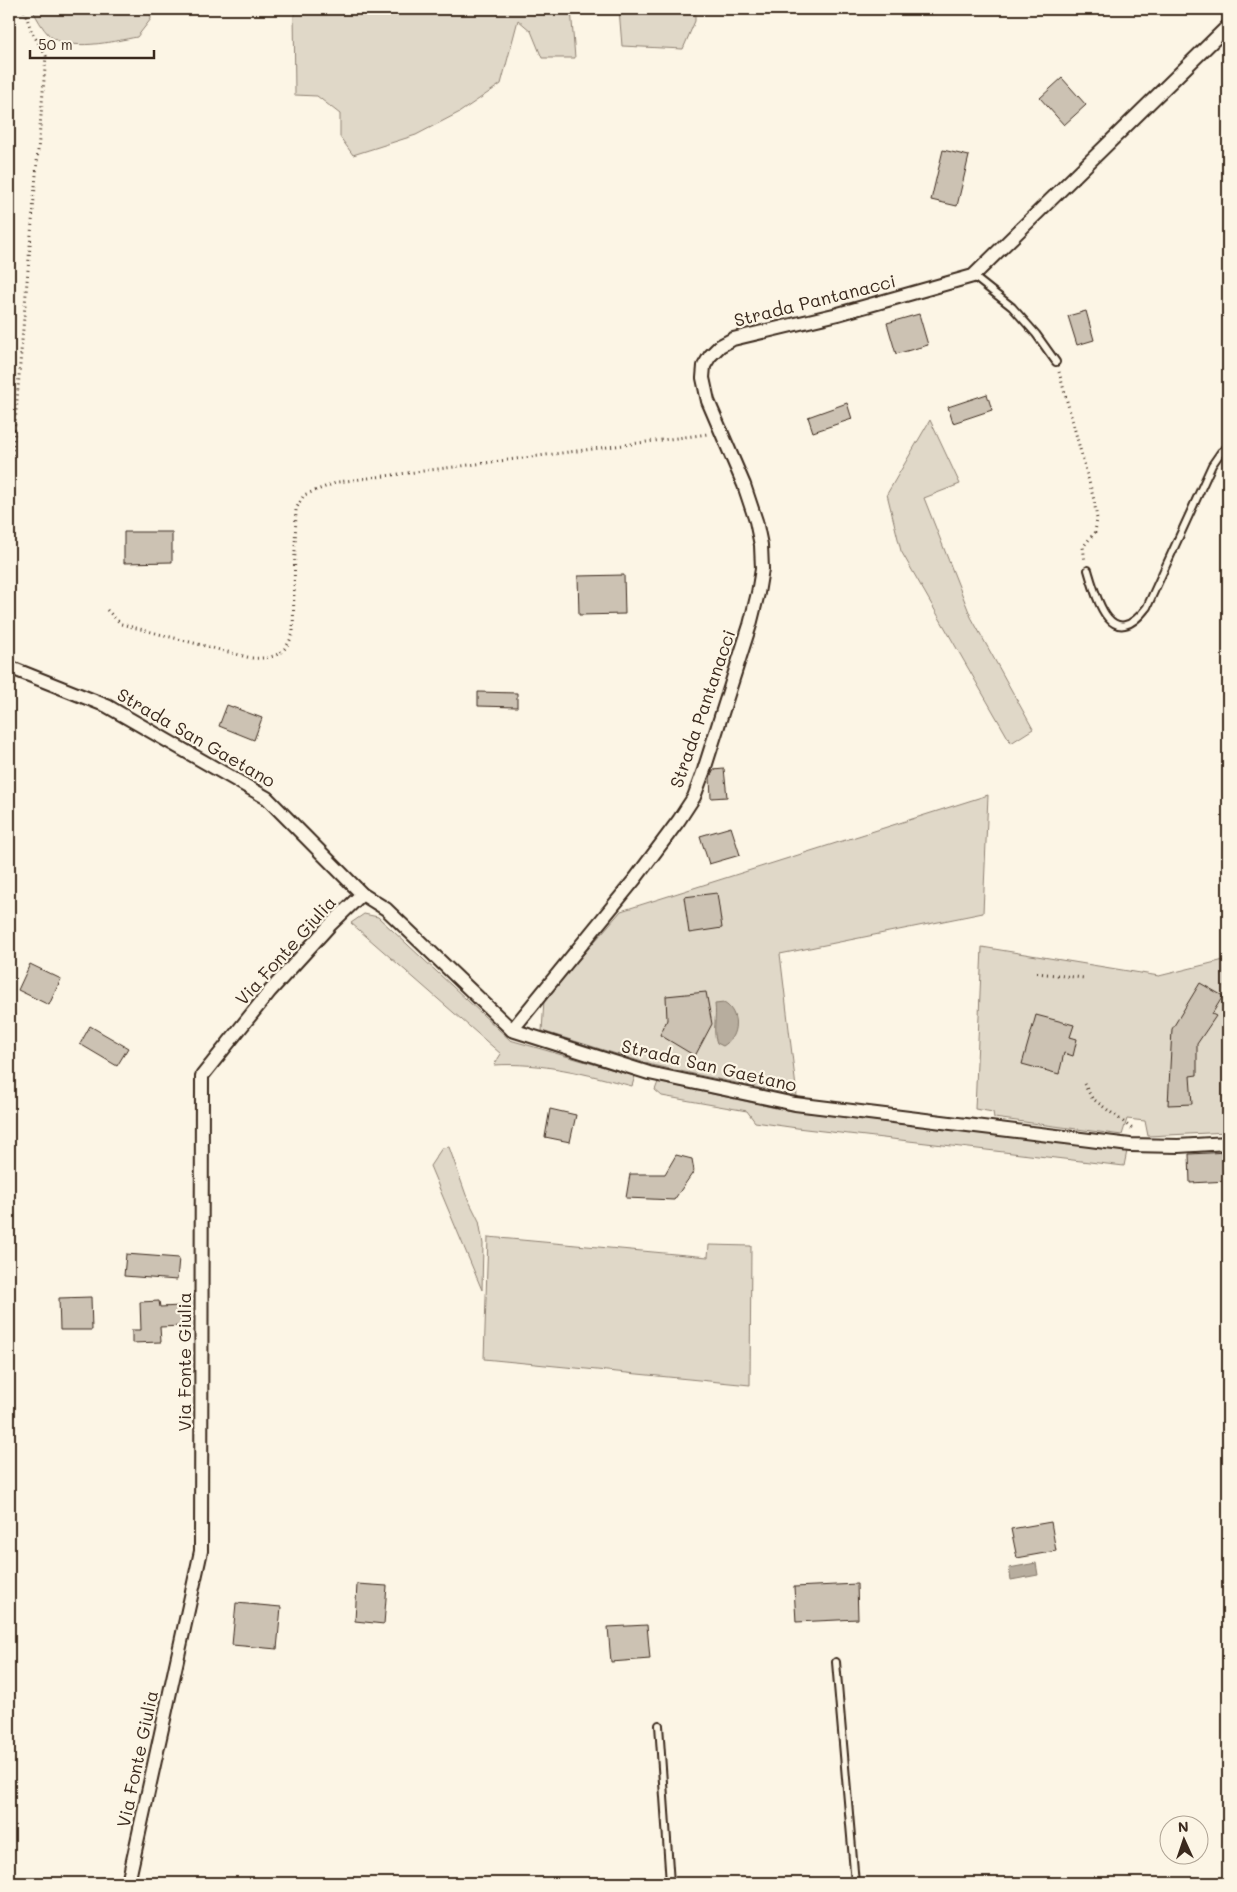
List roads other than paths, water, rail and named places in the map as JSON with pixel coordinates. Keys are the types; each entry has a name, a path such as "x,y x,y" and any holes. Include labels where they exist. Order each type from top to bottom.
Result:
{"street":[{"name":"Strada Pantanacci","path":"512,1030 635,879 694,797 750,624 762,569 761,545 756,521 744,485 708,401 703,378 707,361 720,346 733,339 838,314 973,276 1228,26"},
{"name":"Strada San Gaetano","path":"9,667 107,706 267,798 362,894 386,910 512,1030 649,1073 795,1104 1130,1145 1178,1146 1228,1143"},
{"name":"Via Fonte Giulia","path":"128,1883 200,1551 202,1076 270,991 330,925 362,894"}],"lane":[{"path":"973,276 1012,308 1036,334 1056,362"},
{"path":"1088,570 1102,612 1109,620 1121,625 1131,622 1140,616 1146,607 1212,465 1221,452 1228,447"},
{"path":"836,1662 856,1883"},
{"path":"659,1725 670,1883"}]}
